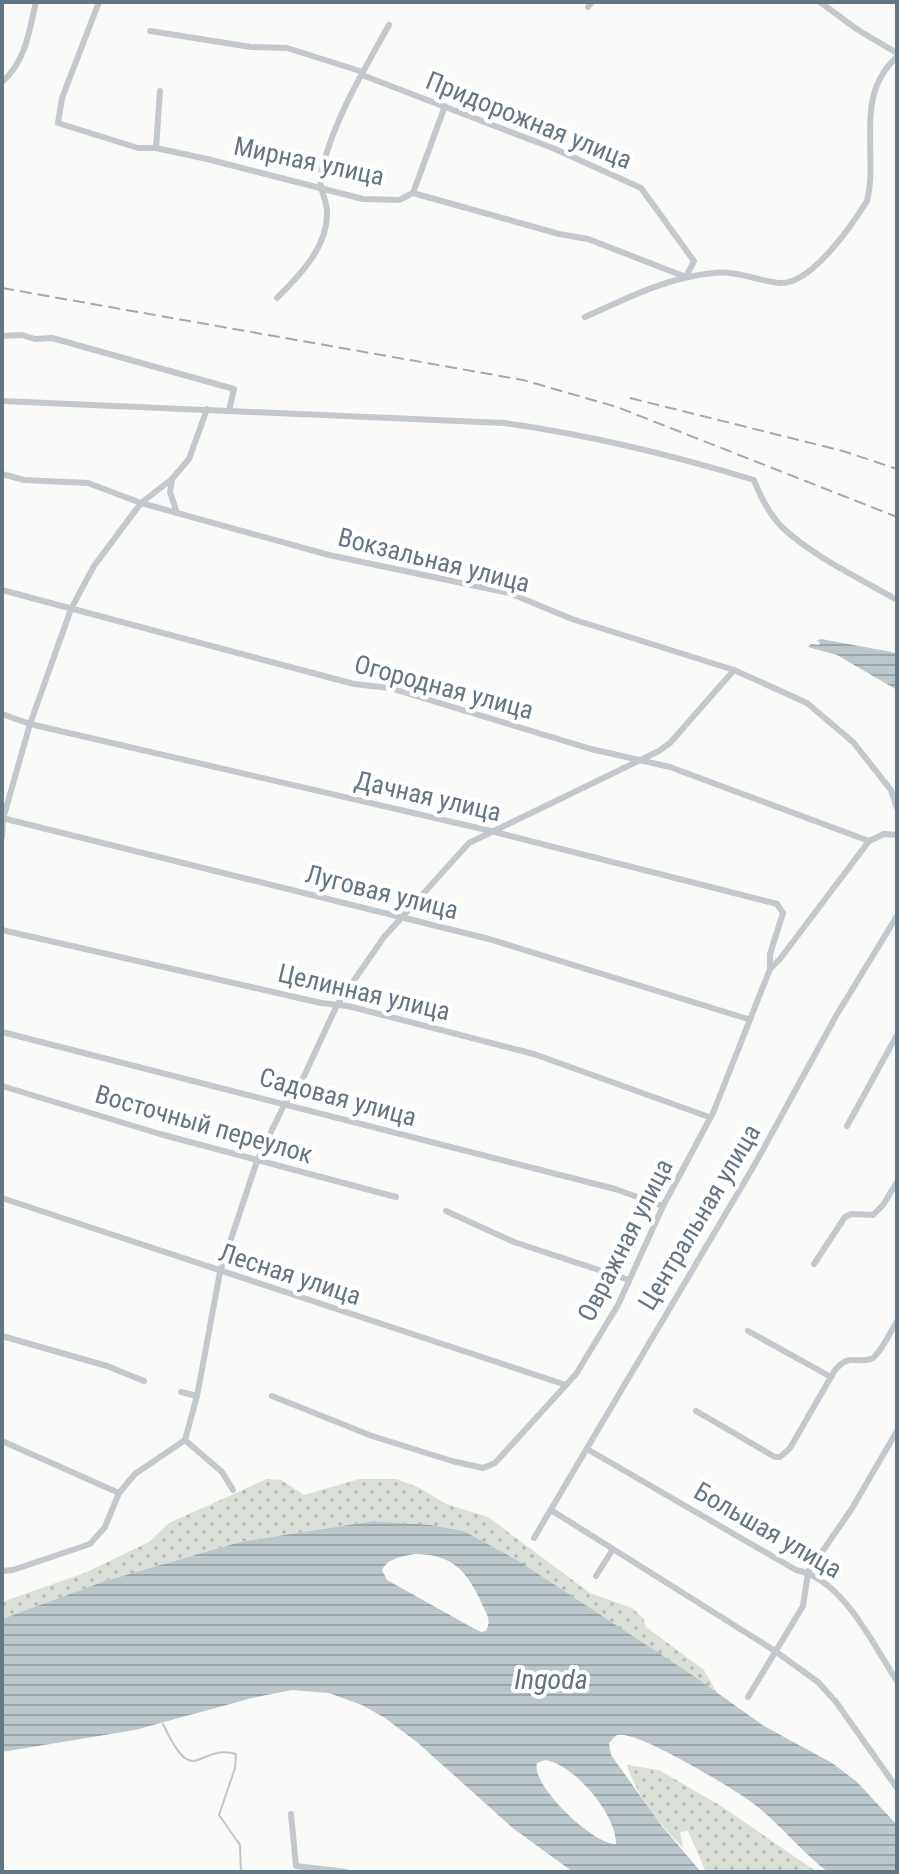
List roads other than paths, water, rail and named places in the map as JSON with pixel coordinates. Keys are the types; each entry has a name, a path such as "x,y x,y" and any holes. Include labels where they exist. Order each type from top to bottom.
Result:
{"street":[{"path":"2,82 15,71 27,44 36,2"},
{"name":"Мирная улица","path":"99,2 62,98 58,123 138,148 156,148 363,199 399,200 413,193 559,234 588,239 686,277"},
{"path":"585,317 671,279 717,272 781,283 798,280 816,266 867,201 870,189 870,113 879,81 897,55 820,2"},
{"path":"277,298 301,274 319,246 327,212 319,188 322,169 343,108 389,25"},
{"name":"Придорожная улица","path":"150,31 251,47 287,48 362,73 555,149 641,188 694,261 686,277"},
{"path":"156,148 160,91"},
{"path":"413,193 445,106"},
{"path":"2,336 52,338 234,389 229,411"},
{"path":"2,401 504,423 576,433 676,456 754,480 762,501 782,528 823,557 897,600"},
{"path":"2,837 3,819 30,724 71,609 94,566 141,503 172,479 189,459 207,409"},
{"name":"Вокзальная улица","path":"2,474 24,480 88,483 141,503 329,555 509,593 572,619 734,670 807,703 853,742 891,790 897,808"},
{"path":"172,479 170,492 177,513"},
{"name":"Огородная улица","path":"2,590 354,684 390,688 591,749 670,767 869,841"},
{"path":"2,1571 90,1544 105,1527 119,1493 135,1474 185,1440 197,1396 220,1272 257,1161 285,1103 305,1074 337,1005 384,937 469,843 670,743 734,670"},
{"name":"Дачная улица","path":"2,714 30,724 631,865 777,904 783,913 770,954 770,969"},
{"name":"Луговая улица","path":"3,819 489,939 748,1019"},
{"path":"869,841 884,834 897,835"},
{"name":"Овражная улица","path":"272,1396 372,1436 452,1461 483,1468 495,1463 576,1374 618,1305 663,1206 709,1117 770,969 869,841"},
{"name":"Центральная улица","path":"534,1538 897,916"},
{"name":"Целинная улица","path":"2,930 337,1005 534,1054 709,1117"},
{"name":"Садовая улица","path":"2,1032 615,1189 663,1206"},
{"path":"847,1126 897,1035"},
{"name":"Восточный переулок","path":"2,1086 257,1161 396,1197"},
{"path":"814,1264 845,1217 851,1214 873,1215 897,1182"},
{"name":"Лесная улица","path":"2,1198 566,1385"},
{"path":"446,1211 514,1242 629,1280"},
{"path":"696,1411 775,1457 780,1457 790,1448 842,1362 871,1359 877,1355 897,1321"},
{"path":"748,1331 831,1377"},
{"path":"2,1336 107,1366 144,1381"},
{"path":"181,1392 197,1396"},
{"path":"748,1697 803,1606 808,1572 851,1510 897,1431"},
{"path":"185,1440 222,1472 233,1490"},
{"path":"2,1441 119,1493"},
{"name":"Большая улица","path":"587,1449 796,1570 825,1581 839,1594 897,1681"},
{"path":"551,1510 775,1651 818,1682 836,1702 897,1788"},
{"path":"596,1576 613,1549"},
{"path":"291,1814 296,1866 347,1872"}],"water":[{"path":"821,639 897,653 897,690 837,655 808,647 811,644 819,645 820,642 816,641"},
{"name":"Ingoda","path":"374,1521 464,1531 517,1560 764,1726 832,1763 857,1782 897,1825 897,1872 828,1872 740,1794 663,1750 644,1741 618,1735 609,1743 611,1755 661,1825 701,1872 573,1872 514,1829 418,1743 385,1718 362,1705 329,1693 292,1690 135,1730 2,1752 2,1619 105,1581 240,1542","holes":["415,1554 439,1557 464,1573 486,1613 486,1631 473,1628 387,1580 382,1570 388,1563","545,1760 568,1771 592,1793 609,1819 616,1844 594,1835 553,1799 538,1773 537,1763"]}],"waterway":[{"path":"163,1724 182,1756 190,1760 223,1752 236,1754 235,1768 219,1815 240,1845 241,1872"}],"railway":[{"path":"2,288 523,380 617,407 897,517"},
{"path":"630,398 843,451 897,469"}]}
